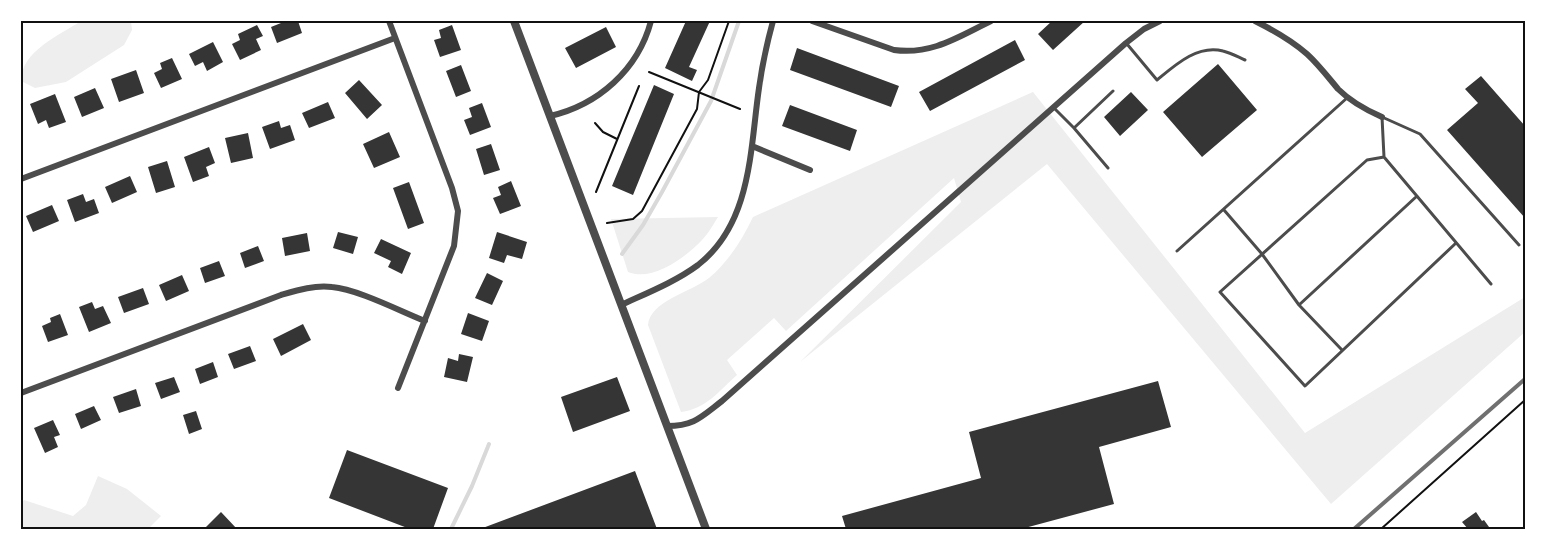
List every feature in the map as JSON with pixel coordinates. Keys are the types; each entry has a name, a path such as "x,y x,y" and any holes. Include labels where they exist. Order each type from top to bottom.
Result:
{"street":[{"path":"389,21 452,188 458,211 454,246 398,388"},
{"path":"514,21 706,529"},
{"path":"550,116 586,104 619,78 642,46 651,21"},
{"path":"621,305 682,275 699,264 719,244 735,218 742,199 752,146 759,88 772,21"},
{"path":"812,21 894,50 906,52 922,51 942,45 991,21"},
{"path":"667,426 684,426 694,422 722,401 1126,43 1144,29 1160,21"},
{"path":"1255,21 1309,55 1348,97 1382,117"},
{"path":"21,179 395,38"},
{"path":"752,146 810,170"},
{"path":"21,393 281,295 316,287 342,289 425,321"}],"lane":[{"path":"1126,43 1157,80 1180,61 1199,51 1221,50 1245,60"},
{"path":"1074,128 1113,91"},
{"path":"1177,251 1348,97"},
{"path":"1053,107 1108,168"},
{"path":"1491,284 1384,157 1382,117 1420,134 1519,244"},
{"path":"1384,157 1367,160 1220,292 1305,386 1456,243"},
{"path":"1299,305 1417,196"},
{"path":"1223,209 1262,254 1299,305 1342,350"}],"path":[{"path":"608,222 631,220 642,211 697,109 700,93 708,80 729,21"},
{"path":"649,72 740,109"},
{"path":"596,192 639,86"},
{"path":"595,123 603,132 617,140"},
{"path":"1381,529 1525,400"}],"shaded area":[{"path":"81,21 131,21 132,30 124,45 66,82 35,88 21,81 27,61 34,53"},
{"path":"1033,92 1305,433 1525,297 1525,332 1331,504 1047,164 800,362 961,202 954,178 786,331 774,318 727,360 737,375 705,403 681,412 648,325 650,317 663,303 709,278 723,265 753,217"},
{"path":"718,217 702,240 687,254 668,266 647,274 628,272 611,219"},
{"path":"98,476 127,489 161,516 148,529 21,529 21,503 24,500 73,516 86,505"}],"building":[{"path":"286,21 298,21 302,33 277,43 271,27"},
{"path":"686,21 710,21 689,67 697,70 692,81 665,68"},
{"path":"1052,21 1085,21 1053,50 1038,34"},
{"path":"257,25 263,36 256,39 261,50 240,60 232,44 240,40 238,34"},
{"path":"452,25 461,50 440,57 434,40 441,38 439,30"},
{"path":"606,27 616,47 576,68 565,48"},
{"path":"1015,40 1025,60 930,111 919,92"},
{"path":"213,42 223,62 207,71 203,62 195,66 189,54"},
{"path":"797,48 899,86 891,107 790,70"},
{"path":"172,58 182,79 161,88 154,73 162,69 160,63"},
{"path":"1218,64 1257,110 1202,157 1163,112"},
{"path":"461,65 471,91 456,97 446,71"},
{"path":"136,70 144,93 119,102 111,79"},
{"path":"1481,76 1525,126 1525,218 1447,130 1478,103 1465,89"},
{"path":"359,80 382,105 367,119 345,93"},
{"path":"654,85 674,94 633,195 612,186"},
{"path":"95,88 104,108 82,117 74,97"},
{"path":"1131,92 1148,110 1120,136 1104,117"},
{"path":"55,94 66,122 49,128 46,120 38,124 30,104"},
{"path":"328,102 335,118 309,128 302,113"},
{"path":"482,103 491,127 470,135 464,120 472,117 469,108"},
{"path":"790,105 857,130 850,151 782,126"},
{"path":"279,121 281,128 290,125 295,140 270,149 262,127"},
{"path":"389,132 400,157 374,168 363,144"},
{"path":"248,133 253,158 231,163 225,138"},
{"path":"491,144 500,170 484,175 476,149"},
{"path":"209,147 215,163 206,167 209,176 193,182 184,157"},
{"path":"167,161 175,187 156,193 148,167"},
{"path":"130,176 137,192 112,203 105,187"},
{"path":"511,181 521,206 500,214 493,198 501,195 498,187"},
{"path":"409,182 424,223 408,229 393,188"},
{"path":"83,194 86,202 94,199 99,213 75,222 67,200"},
{"path":"52,205 59,221 33,232 26,216"},
{"path":"338,232 358,237 353,254 333,248"},
{"path":"497,232 527,242 522,259 507,255 504,263 489,258"},
{"path":"307,233 310,251 285,256 282,238"},
{"path":"381,239 411,253 402,274 388,267 391,261 374,253"},
{"path":"258,246 264,261 245,268 240,253"},
{"path":"219,261 225,276 205,283 200,268"},
{"path":"487,273 503,281 492,305 475,298"},
{"path":"182,275 189,291 166,301 159,285"},
{"path":"143,288 149,304 124,313 118,297"},
{"path":"92,302 95,309 103,306 111,323 89,332 79,307"},
{"path":"468,313 489,321 482,341 461,334"},
{"path":"60,314 68,335 48,342 42,326 51,322 50,318"},
{"path":"303,324 311,340 281,356 273,339"},
{"path":"250,346 256,361 234,369 228,354"},
{"path":"459,354 473,357 467,382 444,377 448,358 458,361"},
{"path":"213,362 218,377 200,384 195,369"},
{"path":"174,377 180,392 161,399 155,383"},
{"path":"617,377 630,411 573,432 561,397"},
{"path":"1158,381 1171,427 1099,447 1114,504 1021,529 846,529 842,516 981,478 969,432"},
{"path":"136,389 141,406 119,413 113,397"},
{"path":"94,406 101,420 81,429 75,414"},
{"path":"196,411 202,429 189,434 183,415"},
{"path":"53,420 60,435 54,437 58,447 45,453 34,428"},
{"path":"347,450 448,488 433,529 410,529 329,498"},
{"path":"635,471 657,529 480,529"},
{"path":"221,512 237,529 204,529"},
{"path":"1476,512 1489,527 1468,529 1462,522"}],"waterway":[{"path":"622,254 643,225 711,101 739,21"},
{"path":"451,529 489,444"}],"railway":[{"path":"1354,529 1525,379"}]}
